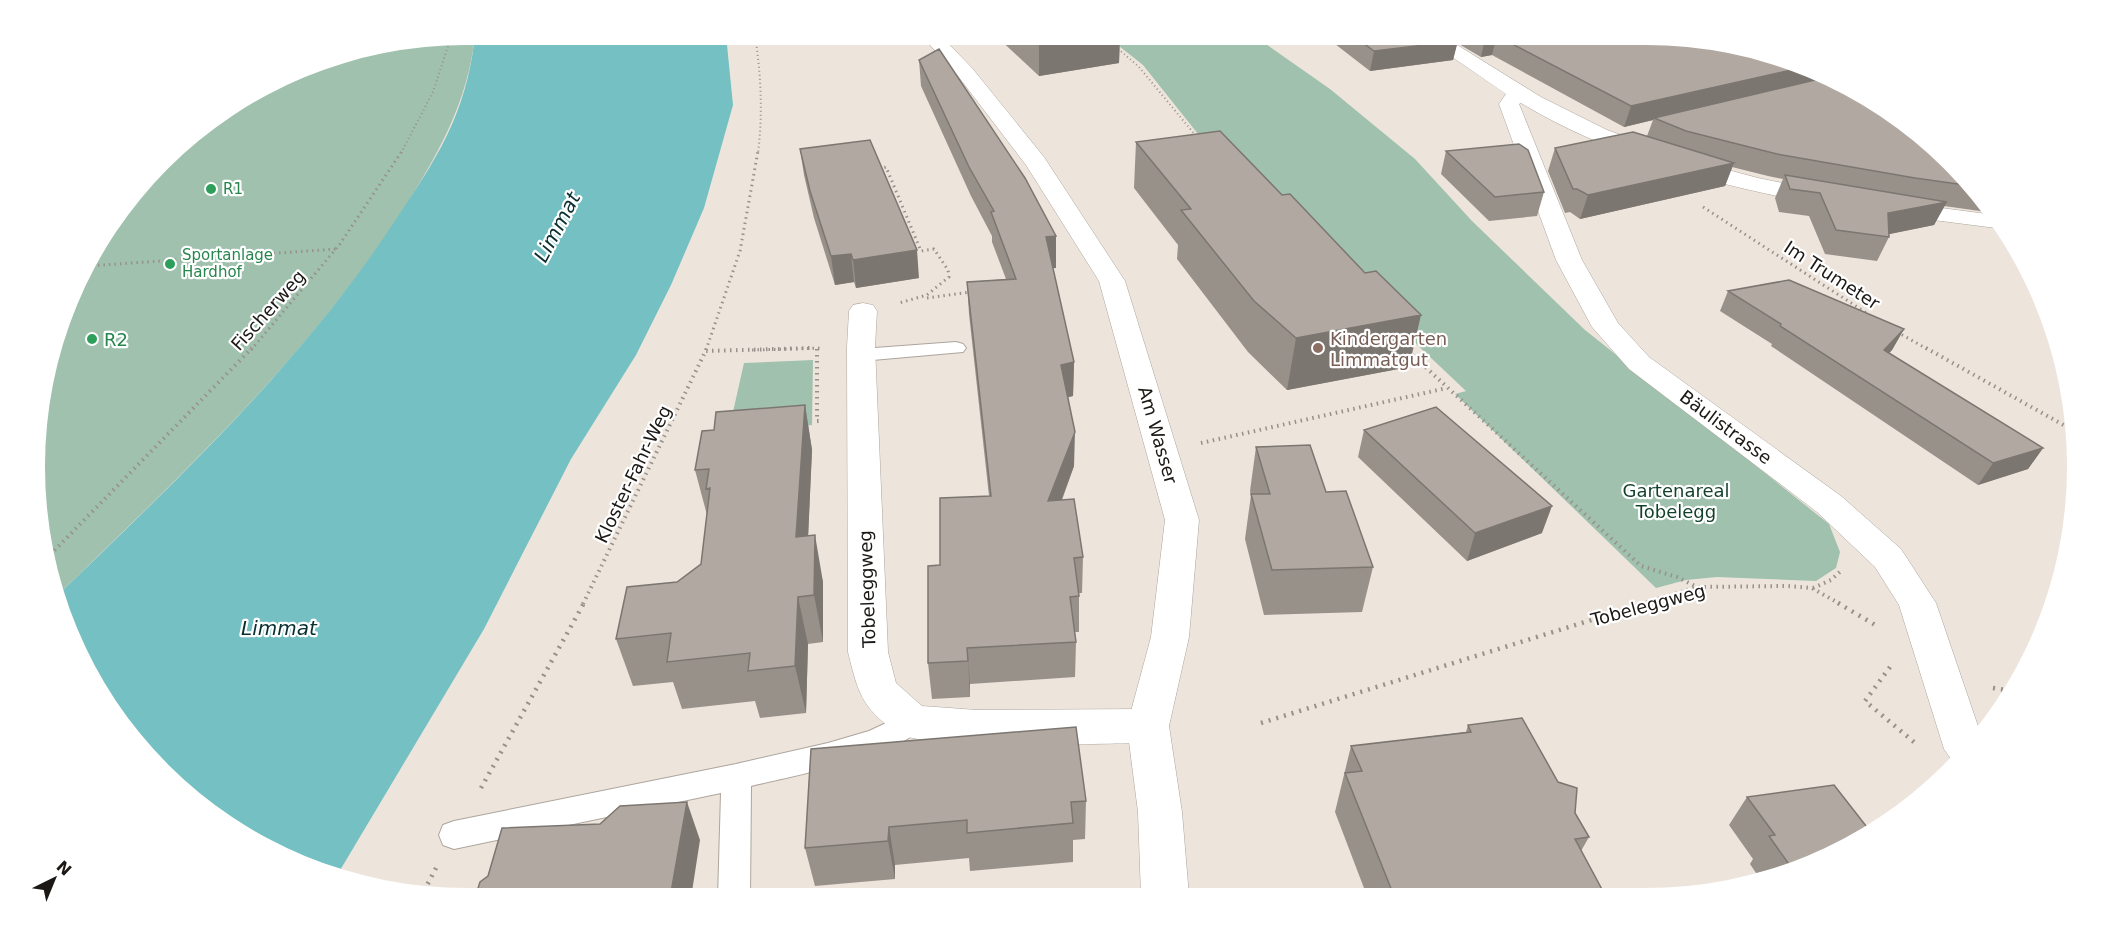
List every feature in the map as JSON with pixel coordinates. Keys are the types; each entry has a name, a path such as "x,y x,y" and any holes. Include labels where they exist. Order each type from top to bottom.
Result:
{"street":[{"name":"Am Wasser","path":"940,45 965,72 1036,162 1112,281 1182,520 1170,637 1149,726 1160,812 1165,888"},
{"path":"1447,45 1518,92 1568,120 1610,139 1746,182 1857,204 1988,221"},
{"name":"Bäulistrasse","path":"1518,92 1509,104 1569,260 1606,327 1639,363 1829,504 1888,558 1917,603 1921,648 1963,743"},
{"path":"1610,139 1643,131"},
{"name":"Tobeleggweg","path":"880,307 861,355 868,652 878,691 912,722"},
{"path":"912,722 977,727 1149,726"}],"lane":[{"path":"861,355 956,348"},
{"path":"454,835 736,777 878,741 912,722"},
{"path":"734,888 736,777"}],"path":[{"name":"Kloster-Fahr-Weg","path":"427,886 596,581 706,351 740,250 756,167 762,122 761,77 757,45"},
{"path":"1113,45 1138,67 1199,140"},
{"name":"Fischerweg","path":"54,551 231,372 338,249 416,128 440,77 449,46"},
{"path":"878,169 886,167 921,251 934,249 948,270 949,277 941,288 921,299"},
{"name":"Im Trumeter","path":"1700,205 1868,315"},
{"path":"96,265 338,249"},
{"path":"880,307 976,291"},
{"name":"Im Trumeter","path":"1888,327 2065,426"},
{"path":"706,351 826,348"},
{"path":"1405,348 1641,566 1677,577 1697,587"},
{"path":"1194,444 1447,388"},
{"name":"Tobeleggweg","path":"1261,723 1697,587 1812,588 1921,648"},
{"path":"1921,648 1865,701 1923,749"},
{"path":"1989,688 2003,690"}],"green space":[{"path":"473,45 466,83 449,128 414,192 365,266 284,365 241,413 63,590 53,549 46,494 45,466 49,411 59,357 67,331 88,280 116,232 168,168 232,116 280,88 357,59 411,49"},
{"name":"Gartenareal Tobelegg","path":"1118,45 1267,45 1330,89 1415,159 1472,221 1585,330 1829,524 1840,552 1836,568 1816,581 1717,577 1686,580 1656,588 1455,394 1466,391 1210,149 1143,65"},
{"path":"813,360 812,425 728,434 744,363"}],"water":[{"name":"Limmat","path":"473,45 727,45 733,105 704,208 671,285 636,355 571,459 484,629 341,869 305,856 256,832 210,801 168,765 132,723 101,677 77,628 63,590 195,461 282,368 323,319 362,268 421,182 457,111 470,68"}],"building":[{"path":"1366,45 1424,45 1374,51"},
{"path":"1514,45 1673,46 1728,53 1790,70 1631,106"},
{"path":"939,49 1025,178 1056,236 1046,237 1074,362 1061,365 1075,432 1048,501 1074,499 1083,557 1074,558 1079,596 1070,597 1076,642 967,648 968,661 928,663 928,566 940,565 940,498 991,496 967,282 1016,279 991,212 994,211 969,167 919,60"},
{"path":"1814,80 1880,116 1944,168 1958,184 1777,154 1686,131 1654,118"},
{"path":"1220,131 1282,195 1290,194 1365,273 1376,271 1421,315 1296,338 1254,301 1181,210 1191,209 1136,142"},
{"path":"1633,132 1734,163 1588,195 1573,189 1555,148"},
{"path":"870,140 917,250 853,260 851,254 831,256 810,191 800,149"},
{"path":"1519,144 1528,150 1544,192 1495,197 1446,151"},
{"path":"1785,175 1947,202 1888,213 1889,237 1836,230 1820,193 1790,189"},
{"path":"1789,280 1904,329 1884,350 2043,448 1993,463 1728,291"},
{"path":"805,405 796,537 815,535 814,595 798,597 795,666 748,671 750,653 667,662 671,633 616,639 627,587 677,582 701,564 710,488 706,489 709,469 695,470 702,431 714,430 716,412"},
{"path":"1436,407 1552,506 1475,533 1364,430"},
{"path":"1310,445 1326,492 1346,491 1373,567 1272,570 1251,494 1270,494 1256,447"},
{"path":"1522,718 1558,782 1577,788 1575,813 1589,837 1575,839 1601,888 1391,888 1345,773 1362,771 1351,746 1471,732 1468,725"},
{"path":"1076,727 1086,801 1071,802 1073,823 967,833 967,820 889,827 888,841 805,848 811,749"},
{"path":"1834,785 1866,826 1832,845 1788,863 1769,836 1775,835 1747,797"},
{"path":"687,802 672,888 478,888 480,882 488,876 502,828 600,824 620,806"}],"place":[{"name":"R1","path":"211,189"},
{"name":"Sportanlage Hardhof","path":"170,264"},
{"name":"R2","path":"92,339"},
{"name":"Kindergarten Limmatgut","path":"1318,348"}]}
